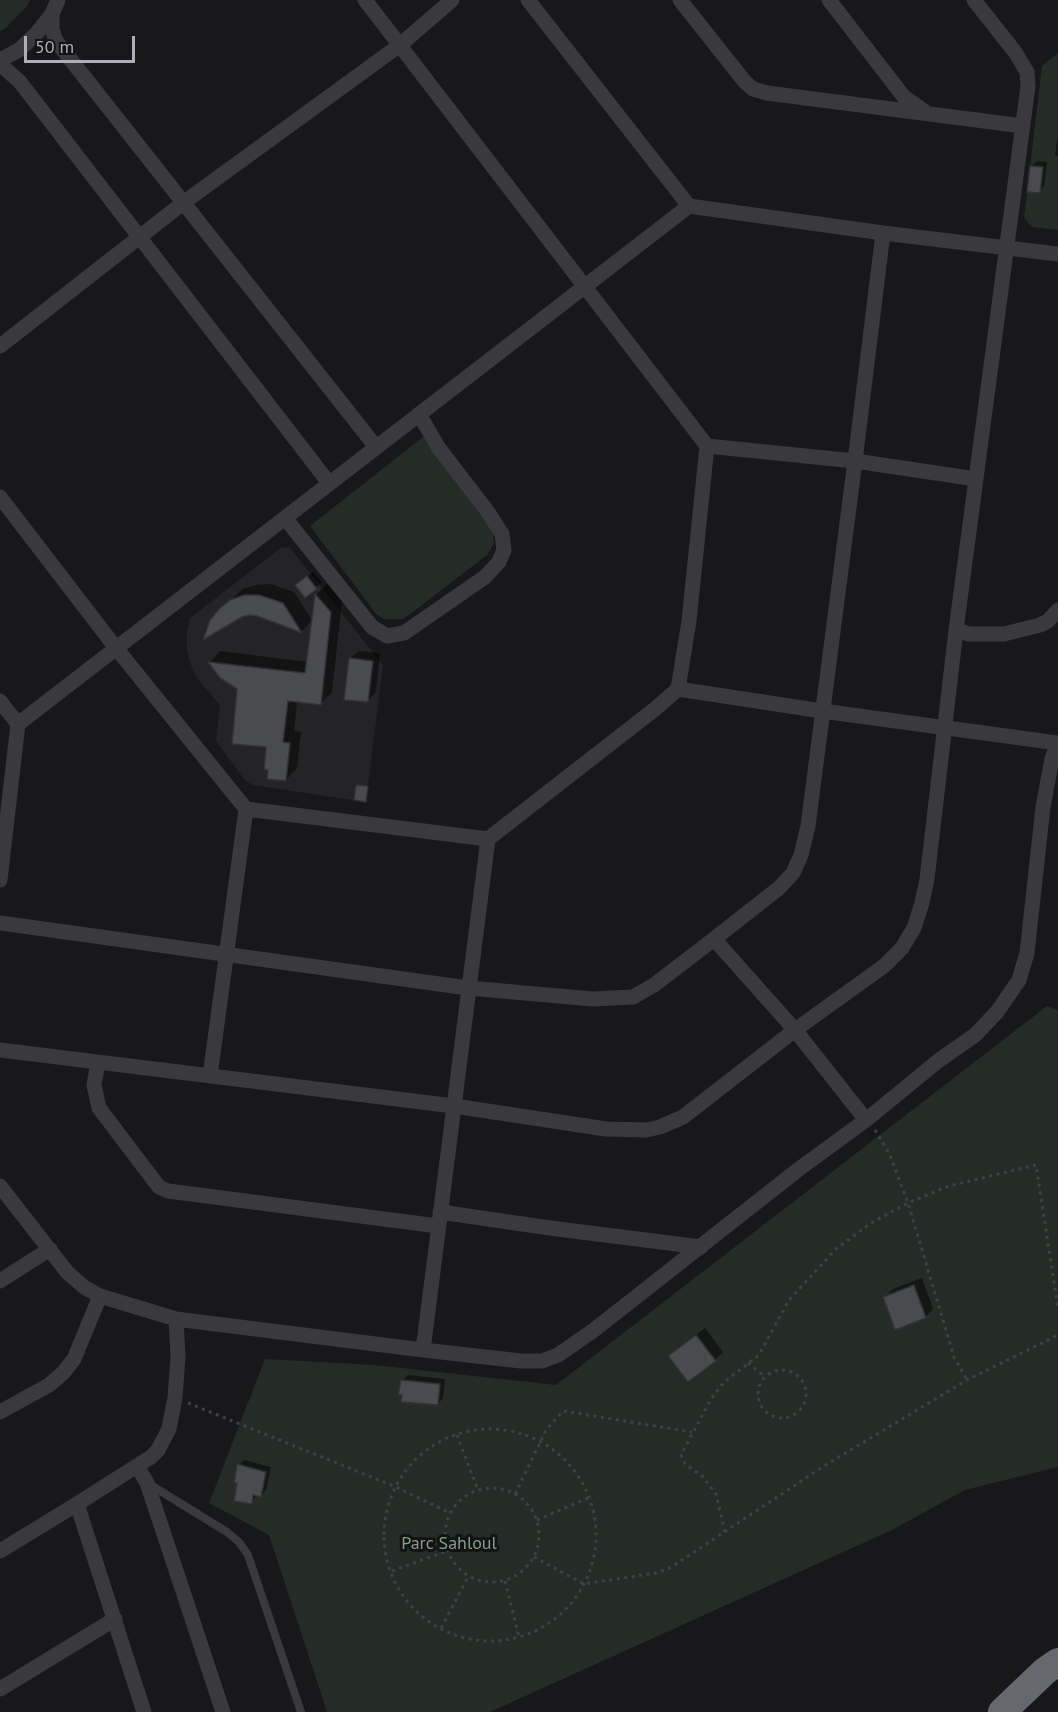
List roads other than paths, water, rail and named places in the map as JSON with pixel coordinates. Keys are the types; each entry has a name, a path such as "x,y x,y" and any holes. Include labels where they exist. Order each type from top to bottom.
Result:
{"highway":[{"path":"1002,1712 1045,1671 1058,1662"}],"street":[{"path":"365,0 706,446 689,621 678,689 488,839 423,1350"},
{"path":"0,346 183,203 400,45 452,0"},
{"path":"528,0 689,206 1058,254"},
{"path":"680,0 753,89 1023,126"},
{"path":"829,0 904,96 929,113"},
{"path":"0,1050 454,1106 628,1131 660,1127 691,1111 795,1030 884,966 902,948 914,928 927,879 956,630 1028,86 1027,72 1015,52 974,0"},
{"path":"0,60 19,50 37,33 55,7"},
{"path":"55,7 52,29 56,41 376,447"},
{"path":"0,64 20,82 329,483"},
{"path":"18,724 689,206"},
{"path":"0,923 468,988 593,999 633,997 654,985 714,939 779,888 793,873 801,855 808,826 883,233"},
{"path":"285,518 372,627 387,636 394,636 412,628 485,577 499,562 504,550 502,534 438,447 419,414"},
{"path":"706,446 855,461 976,479"},
{"path":"0,497 116,648 246,808 488,839"},
{"path":"956,630 969,634 1004,634 1040,626 1058,610"},
{"path":"0,1186 67,1272 84,1287 100,1296 176,1319 521,1361 542,1360 558,1355 866,1120 938,1060 975,1035 997,1012 1019,980 1027,953 1043,807 1052,759 1058,743 678,689"},
{"path":"0,701 18,724 0,880"},
{"path":"210,1076 246,808"},
{"path":"714,939 795,1030 866,1120"},
{"path":"98,1062 94,1084 99,1108 153,1181 168,1191 550,1228 701,1247"},
{"path":"0,1281 50,1249"},
{"path":"0,1412 49,1385 63,1373 74,1359 100,1296"},
{"path":"0,1551 137,1466 151,1456 165,1441 175,1398 178,1356 176,1319"},
{"path":"137,1466 147,1483 223,1712"},
{"path":"77,1504 144,1712"},
{"path":"0,1689 115,1618"}],"lane":[{"path":"147,1483 227,1532 239,1542 248,1555 301,1712"}],"park label":[{"name":"Parc Sahloul","path":"449,1544"}]}
